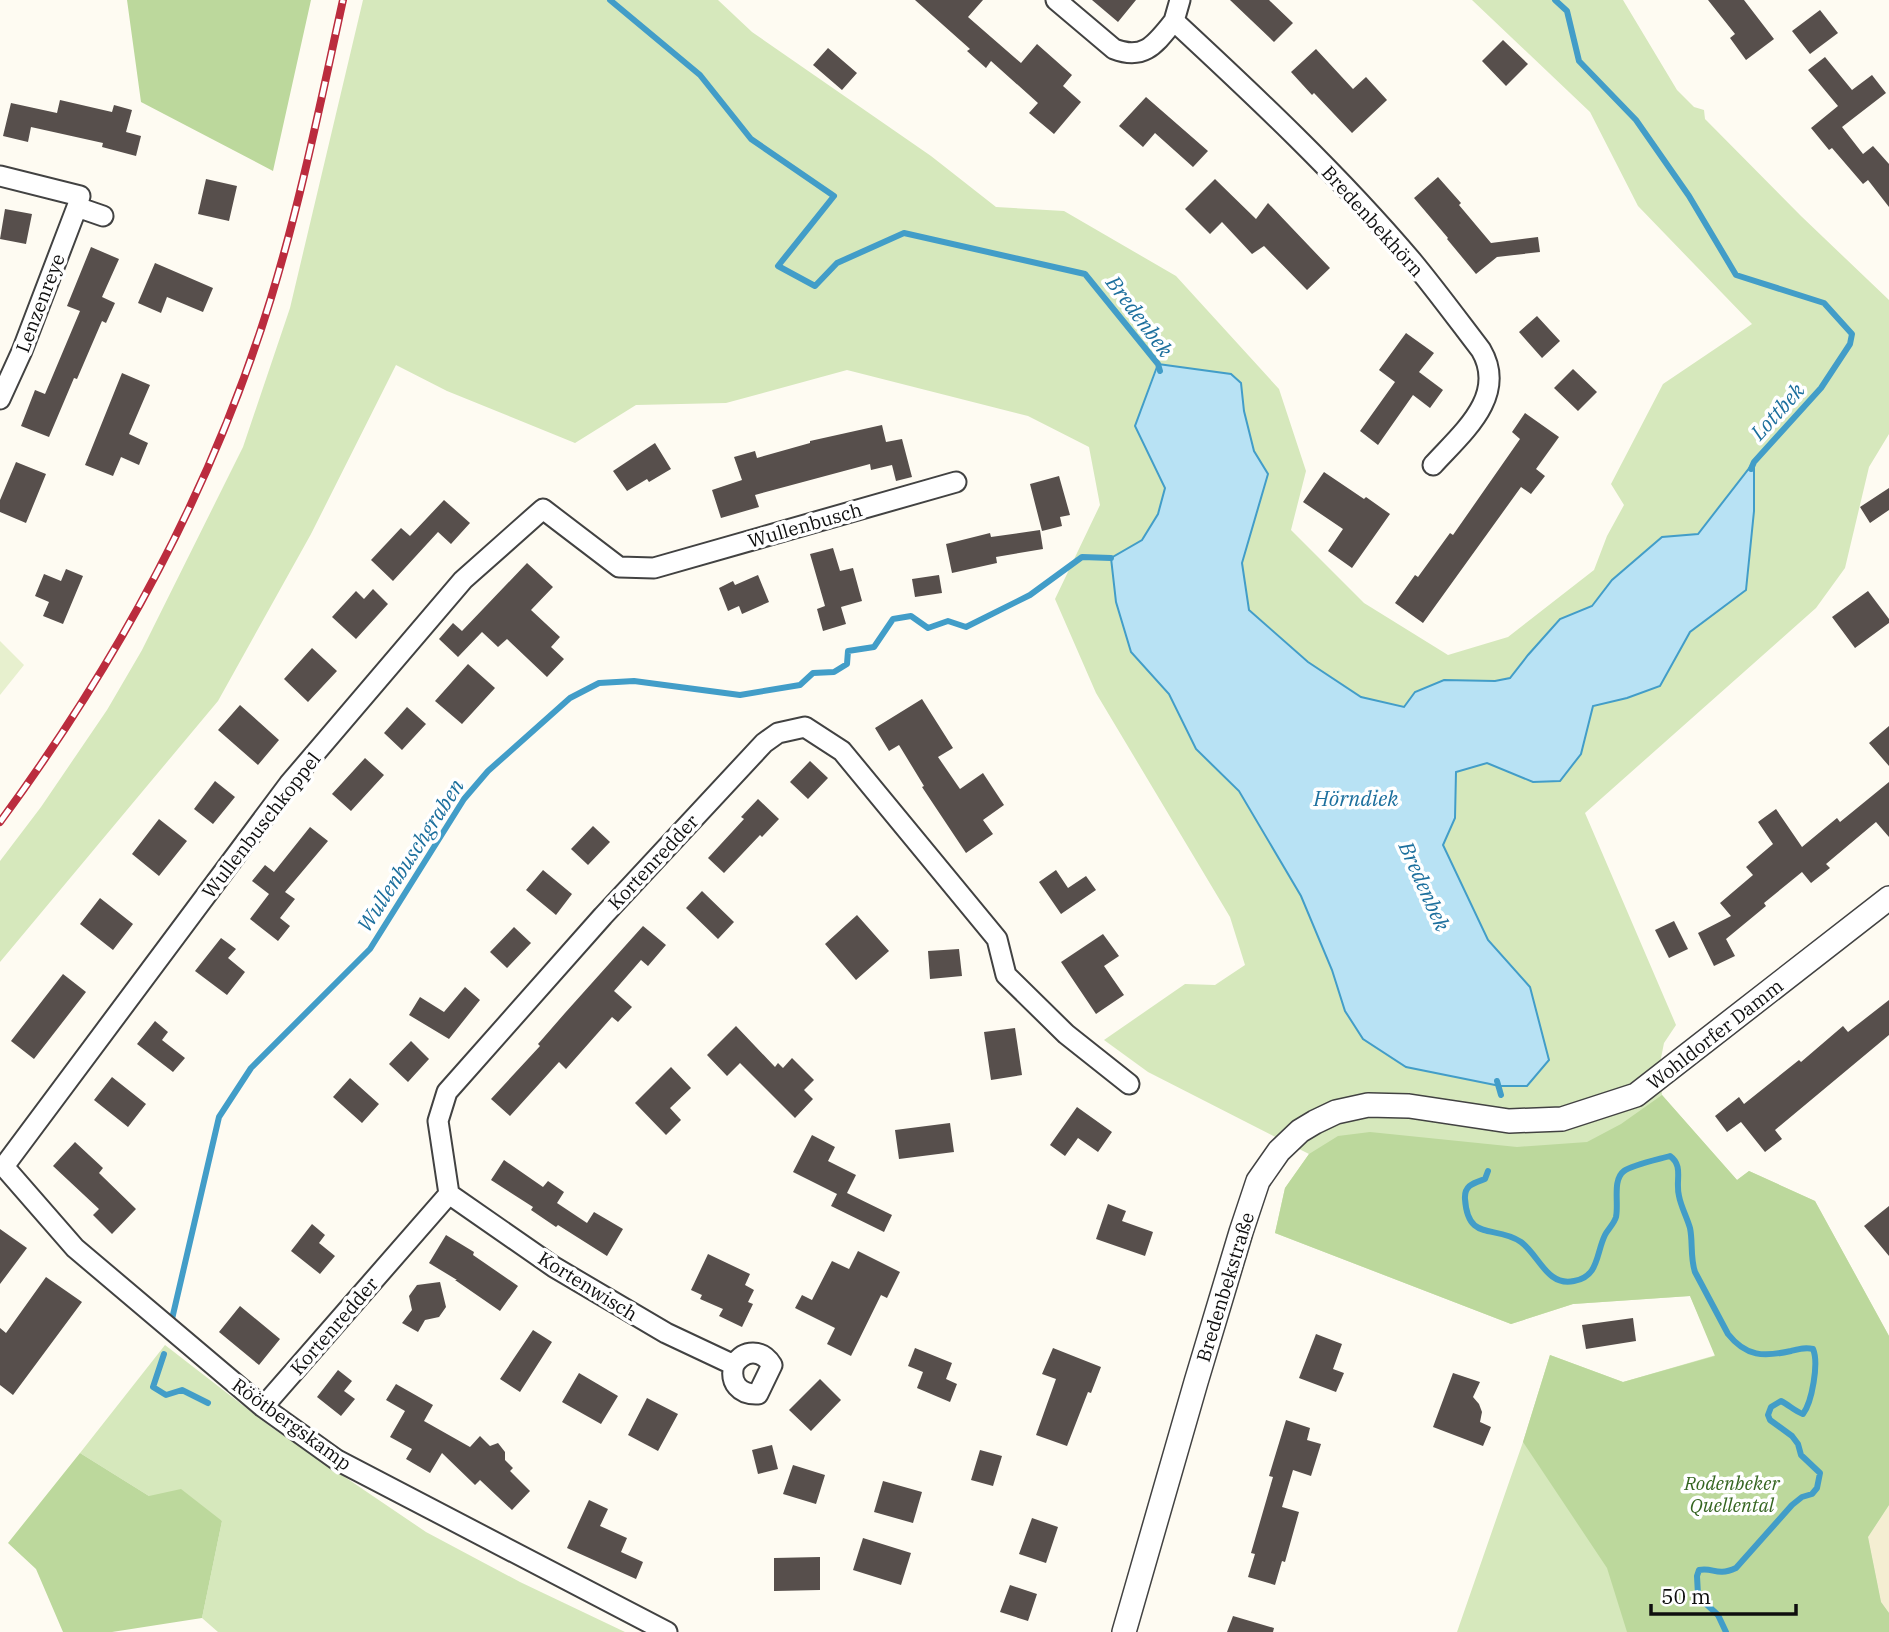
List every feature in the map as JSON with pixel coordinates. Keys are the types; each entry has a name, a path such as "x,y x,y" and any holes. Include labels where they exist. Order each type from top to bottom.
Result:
{"street":[{"path":"1056,0 1114,48 1125,53 1139,53 1149,49 1174,21 1180,0"},
{"name":"Bredenbekhörn","path":"1174,21 1257,97 1344,186 1411,261 1488,361 1489,389 1483,405 1470,424 1433,465"},
{"path":"0,176 80,196 77,207 103,216"},
{"name":"Lenzenreye","path":"0,399 22,351 77,207"},
{"name":"Wullenbusch","path":"542,509 620,567 654,568 956,482"},
{"name":"Wullenbuschkoppel","path":"4,1171 289,784 463,580 542,509"},
{"name":"Kortenredder","path":"263,1407 449,1194 438,1121 447,1092 603,916 765,743 778,733 806,727 842,751 997,939 1006,975 1066,1034 1129,1084"},
{"name":"Wohldorfer Damm","path":"1477,1117 1508,1121 1562,1119 1636,1095 1889,898"},
{"name":"Bredenbekstraße","path":"1124,1632 1258,1181 1279,1151 1300,1131 1336,1112 1368,1105 1409,1106 1477,1117"},
{"name":"Röötbergskamp","path":"4,1171 75,1248 263,1407 337,1460 667,1632"},
{"name":"Kortenwisch","path":"449,1194 554,1267 666,1333 734,1365"}],"shaded area":[{"path":"1889,1505 1889,1613 1881,1602 1868,1537"}],"green space":[{"path":"127,0 311,0 273,171 141,102"},
{"path":"363,0 718,0 752,32 931,156 996,207 1064,211 1176,276 1279,389 1306,471 1291,530 1364,603 1448,655 1508,637 1594,570 1607,536 1624,505 1611,484 1663,384 1752,324 1638,206 1590,112 1472,0 1623,0 1677,90 1694,107 1704,110 1705,119 1889,300 1889,434 1869,467 1845,568 1816,608 1585,813 1676,1025 1664,1043 1659,1068 1662,1095 1737,1180 1749,1171 1815,1201 1889,1336 1889,1505 1868,1537 1881,1602 1889,1613 1889,1632 1457,1632 1550,1355 1623,1382 1716,1355 1690,1296 1573,1304 1511,1324 1275,1233 1285,1188 1309,1154 1148,1072 1104,1040 1185,984 1215,985 1245,965 1230,917 1096,693 1055,599 1100,505 1089,447 1028,416 847,370 726,403 636,405 575,443 447,391 396,365 311,534 218,701 0,962 0,861 41,807 107,710 142,650 243,447 290,308","holes":["1157,364 1231,374 1241,383 1244,411 1254,451 1268,474 1242,563 1249,610 1308,662 1361,697 1404,707 1510,678 1560,619 1592,606 1612,580 1662,537 1697,534 1754,463 1746,590 1690,632 1660,686 1627,698 1593,705 1581,754 1533,782 1487,763 1456,772 1455,818 1443,845 1488,940 1530,987 1527,1086 1500,1086 1406,1067 1363,1039 1345,1011 1332,970 1301,896 1239,791 1196,749 1169,694 1131,652 1111,559 1142,540 1158,514 1165,488 1135,426"]},
{"path":"0,641 24,665 0,695"},
{"name":"Rodenbeker Quellental","path":"1662,1095 1737,1180 1749,1171 1815,1201 1889,1336 1889,1505 1868,1537 1881,1602 1889,1613 1889,1632 1627,1632 1607,1568 1523,1442 1550,1355 1623,1382 1715,1356 1690,1296 1573,1304 1511,1324 1275,1233 1285,1188 1309,1154 1338,1136 1370,1132 1517,1147 1587,1142 1621,1124"},
{"path":"165,1345 271,1427 426,1532 520,1582 625,1632 218,1632 202,1618 222,1521 149,1496 80,1453"},
{"path":"80,1453 149,1496 181,1489 222,1521 202,1618 112,1632 63,1632 36,1569 8,1543"}],"water":[{"name":"Hörndiek","path":"1158,364 1231,374 1241,383 1244,411 1254,451 1268,474 1242,563 1249,610 1308,662 1361,697 1404,707 1415,692 1444,680 1495,681 1510,678 1560,619 1592,606 1612,580 1662,537 1698,534 1754,462 1754,511 1746,590 1690,632 1660,686 1593,706 1581,754 1560,781 1533,782 1487,763 1456,772 1455,818 1443,845 1488,940 1530,987 1549,1060 1527,1086 1500,1086 1406,1067 1363,1039 1345,1011 1332,970 1301,896 1239,791 1196,749 1169,694 1131,652 1116,602 1111,558 1142,540 1158,514 1165,488 1135,426"}],"building":[{"path":"915,0 983,0 968,17 1021,63 1037,44 1072,75 1063,86 1081,102 1054,134 1029,113 1038,103 991,61 986,68 967,51 970,49"},
{"path":"1092,0 1136,0 1118,22"},
{"path":"1230,0 1269,0 1293,23 1274,42"},
{"path":"1708,0 1744,0 1774,39 1746,60 1730,38 1735,34"},
{"path":"1820,10 1838,33 1810,54 1792,31"},
{"path":"1503,40 1528,64 1506,86 1482,61"},
{"path":"828,48 857,73 842,90 813,65"},
{"path":"1316,49 1353,89 1366,77 1387,100 1352,133 1291,72"},
{"path":"1825,57 1852,90 1872,75 1886,93 1842,127 1863,154 1873,146 1889,164 1889,207 1868,180 1863,184 1811,128 1838,106 1808,70"},
{"path":"1146,97 1208,151 1193,167 1155,133 1143,147 1119,126"},
{"path":"60,100 112,112 114,105 132,110 126,132 141,136 136,156 102,147 103,143 31,127 28,142 3,136 11,103 57,113"},
{"path":"1438,177 1491,243 1538,237 1540,252 1497,257 1476,274 1414,198"},
{"path":"206,179 237,186 229,221 198,214"},
{"path":"1215,179 1256,219 1268,203 1330,268 1307,290 1264,246 1252,254 1222,222 1210,234 1185,209"},
{"path":"5,209 32,214 26,244 0,239"},
{"path":"91,247 119,259 102,297 115,303 106,323 102,321 49,437 21,426 35,390 45,394 80,311 67,306"},
{"path":"155,263 213,288 203,312 167,297 161,313 138,303"},
{"path":"1537,316 1560,341 1542,358 1519,332"},
{"path":"1406,333 1434,353 1419,372 1443,390 1430,408 1413,395 1378,445 1360,431 1395,382 1379,370"},
{"path":"1573,369 1597,392 1578,411 1554,388"},
{"path":"122,373 150,385 129,434 148,443 139,465 121,457 113,476 85,465"},
{"path":"1525,413 1559,437 1536,469 1545,476 1531,494 1521,487 1423,623 1395,603 1450,533 1453,535 1520,439 1512,432"},
{"path":"882,425 886,442 902,439 912,477 896,481 892,465 871,470 870,464 755,495 759,507 721,518 712,490 742,480 734,457 755,451 757,458 810,441"},
{"path":"655,443 671,469 627,491 613,471"},
{"path":"16,462 46,474 26,523 0,512 0,500"},
{"path":"1324,472 1390,514 1352,568 1328,551 1343,529 1303,502"},
{"path":"1059,476 1070,515 1060,517 1062,526 1042,531 1030,484"},
{"path":"1889,488 1889,510 1870,523 1860,507"},
{"path":"444,500 470,523 451,544 438,532 393,581 371,560 401,528 410,536"},
{"path":"1040,530 1043,549 996,557 997,563 952,573 946,544 990,533 991,537"},
{"path":"833,548 840,571 853,568 862,601 841,607 846,624 823,631 817,609 825,606 810,554"},
{"path":"527,563 553,587 531,610 560,637 551,647 564,659 547,677 507,639 498,647 482,632 458,657 439,639 453,623 462,631"},
{"path":"66,569 83,576 63,624 43,616 49,602 35,596 44,574 61,581"},
{"path":"758,575 769,602 742,614 739,606 728,611 719,588 733,581 735,585"},
{"path":"939,575 942,593 915,597 912,579"},
{"path":"373,589 388,604 356,639 332,617 356,591 364,599"},
{"path":"1868,591 1889,619 1889,623 1855,648 1832,617"},
{"path":"312,648 337,671 308,702 284,679"},
{"path":"468,664 495,688 462,724 435,701"},
{"path":"922,699 953,748 938,757 960,789 983,773 1004,805 983,820 993,834 966,853 922,787 924,786 899,745 889,751 875,728"},
{"path":"240,705 279,740 258,765 218,730"},
{"path":"407,707 426,724 402,750 384,733"},
{"path":"1889,726 1889,766 1869,743"},
{"path":"365,758 384,775 351,811 332,794"},
{"path":"810,761 828,778 808,799 790,782"},
{"path":"215,781 235,797 213,824 194,809"},
{"path":"1889,782 1889,837 1876,822 1826,864 1830,868 1811,883 1802,872 1726,939 1735,956 1714,966 1698,933 1731,916 1720,903 1753,875 1746,867 1773,844 1758,822 1776,809 1802,847 1837,818 1840,822"},
{"path":"758,799 779,819 724,873 708,858 744,819 741,817"},
{"path":"159,819 187,841 159,876 132,854"},
{"path":"593,826 610,842 588,865 571,849"},
{"path":"310,827 328,841 285,892 295,899 280,918 290,926 278,941 250,919 269,894 252,881 265,865 274,872"},
{"path":"543,870 572,894 556,915 526,890"},
{"path":"1056,870 1068,888 1086,876 1096,890 1061,914 1039,882"},
{"path":"702,891 734,922 718,939 686,908"},
{"path":"100,898 133,924 113,950 80,924"},
{"path":"857,915 889,951 856,980 825,944"},
{"path":"1674,921 1688,949 1669,958 1655,930"},
{"path":"643,926 666,945 648,966 641,960 614,991 632,1007 618,1022 612,1017 566,1069 559,1062 510,1116 491,1099"},
{"path":"514,927 531,943 507,968 490,952"},
{"path":"1103,934 1119,956 1104,966 1124,995 1096,1014 1061,962"},
{"path":"221,938 236,949 228,958 245,972 227,995 195,971"},
{"path":"959,949 962,976 930,979 928,951"},
{"path":"63,974 86,992 34,1059 11,1041"},
{"path":"465,987 480,1000 449,1039 409,1015 420,997 444,1012"},
{"path":"1889,1000 1889,1035 1775,1130 1782,1139 1765,1152 1741,1122 1727,1132 1715,1116 1739,1097 1744,1104 1799,1060 1801,1062 1843,1026 1848,1032"},
{"path":"155,1021 168,1032 162,1040 185,1058 173,1072 137,1044"},
{"path":"736,1026 775,1067 778,1063 783,1068 792,1058 814,1080 804,1090 813,1099 795,1118 740,1063 727,1076 707,1055"},
{"path":"1015,1028 1022,1075 991,1080 984,1032"},
{"path":"411,1041 429,1059 408,1082 389,1064"},
{"path":"671,1067 691,1088 670,1108 681,1120 666,1135 635,1103"},
{"path":"112,1077 146,1104 128,1127 94,1100"},
{"path":"350,1078 379,1104 362,1123 333,1097"},
{"path":"1077,1107 1112,1132 1098,1152 1078,1138 1065,1156 1050,1145"},
{"path":"950,1123 954,1152 899,1159 895,1130"},
{"path":"812,1135 835,1147 828,1161 856,1175 847,1193 892,1215 884,1232 831,1206 837,1194 793,1172"},
{"path":"75,1142 103,1168 99,1173 136,1209 112,1234 93,1215 99,1209 53,1166"},
{"path":"504,1160 543,1187 548,1181 564,1192 557,1203 587,1223 594,1212 623,1229 607,1256 558,1225 556,1227 531,1210 533,1207 491,1180"},
{"path":"1108,1204 1126,1211 1122,1221 1153,1232 1145,1256 1096,1239"},
{"path":"1889,1206 1889,1256 1864,1226"},
{"path":"312,1224 325,1235 319,1243 335,1256 320,1274 291,1251"},
{"path":"0,1229 27,1248 0,1284"},
{"path":"446,1235 474,1252 473,1255 518,1286 500,1311 429,1263"},
{"path":"858,1251 900,1272 887,1298 881,1295 851,1356 827,1344 835,1328 795,1308 802,1295 812,1300 832,1261 849,1269"},
{"path":"708,1254 750,1274 745,1285 754,1290 748,1302 753,1304 742,1327 719,1316 723,1309 700,1299 702,1295 691,1290"},
{"path":"46,1277 82,1302 13,1395 0,1385 0,1328 6,1333"},
{"path":"440,1282 446,1307 439,1317 425,1320 418,1332 402,1323 412,1310 409,1296 417,1285"},
{"path":"240,1306 280,1339 259,1365 219,1332"},
{"path":"1633,1318 1636,1341 1586,1349 1582,1325"},
{"path":"533,1330 552,1342 520,1392 500,1379"},
{"path":"1316,1334 1342,1344 1333,1369 1344,1373 1336,1392 1299,1378"},
{"path":"915,1348 952,1363 946,1379 957,1384 950,1402 917,1388 923,1372 908,1366"},
{"path":"1053,1348 1101,1367 1067,1446 1036,1435 1056,1379 1042,1374"},
{"path":"338,1370 352,1381 344,1391 355,1399 341,1416 317,1397"},
{"path":"579,1373 618,1396 601,1424 562,1402"},
{"path":"1453,1373 1480,1382 1473,1397 1482,1412 1480,1422 1491,1427 1483,1446 1433,1427"},
{"path":"820,1379 841,1400 811,1431 789,1410"},
{"path":"396,1384 433,1405 424,1421 470,1447 480,1436 490,1446 498,1443 505,1452 505,1460 513,1468 510,1471 530,1491 512,1510 480,1480 475,1485 442,1453 430,1473 406,1459 412,1449 390,1437 405,1411 386,1400"},
{"path":"647,1398 678,1414 658,1451 628,1435"},
{"path":"1286,1420 1310,1428 1307,1440 1321,1444 1311,1476 1293,1470 1282,1507 1299,1512 1285,1562 1282,1561 1275,1585 1248,1577 1255,1554 1251,1553 1273,1477 1269,1476"},
{"path":"772,1445 778,1469 758,1474 752,1450"},
{"path":"980,1450 1002,1456 993,1486 971,1480"},
{"path":"793,1465 825,1475 816,1504 783,1494"},
{"path":"883,1481 922,1492 913,1523 874,1512"},
{"path":"589,1500 608,1509 600,1526 627,1538 621,1552 643,1562 636,1579 567,1548"},
{"path":"1032,1518 1058,1527 1046,1563 1019,1554"},
{"path":"863,1538 911,1553 901,1585 853,1570"},
{"path":"820,1557 820,1590 774,1591 774,1558"},
{"path":"1010,1585 1037,1594 1028,1621 1000,1612"},
{"path":"1233,1616 1274,1628 1273,1632 1227,1632"}],"waterway":[{"name":"Bredenbek","path":"610,0 700,75 751,139 834,196 778,266 815,286 837,263 904,233 1085,274 1158,364 1160,371"},
{"name":"Lottbek","path":"1555,0 1567,11 1579,61 1636,120 1689,196 1736,275 1824,303 1852,334 1850,344 1821,388 1754,462 1751,469"},
{"name":"Wullenbuschgraben","path":"172,1319 219,1117 251,1068 370,949 464,799 488,771 570,698 599,683 634,681 740,695 800,685 813,673 834,672 847,664 848,651 874,647 893,619 911,616 928,628 948,621 966,627 1030,595 1082,557 1111,558"},
{"name":"Bredenbek","path":"1497,1081 1501,1095"},
{"name":"Bredenbek","path":"1488,1171 1485,1179 1470,1185 1466,1191 1467,1213 1471,1222 1484,1230 1521,1242 1550,1275 1565,1282 1582,1279 1596,1263 1605,1235 1615,1220 1620,1175 1633,1167 1670,1156 1677,1164 1678,1190 1690,1228 1695,1272 1728,1334 1742,1347 1756,1353 1772,1354 1802,1348 1813,1349 1814,1382 1803,1414 1781,1401 1771,1407 1768,1415 1770,1420 1792,1436 1801,1455 1820,1473 1817,1488 1812,1494 1802,1497 1792,1505 1736,1568 1724,1572 1699,1570 1698,1595 1718,1615 1726,1632"},
{"name":"Wullenbuschgraben","path":"164,1354 153,1387 166,1395 182,1390 208,1403"}],"railway":[{"path":"0,822 84,700 122,636 191,505 221,437 248,368 282,261 343,0"}]}
